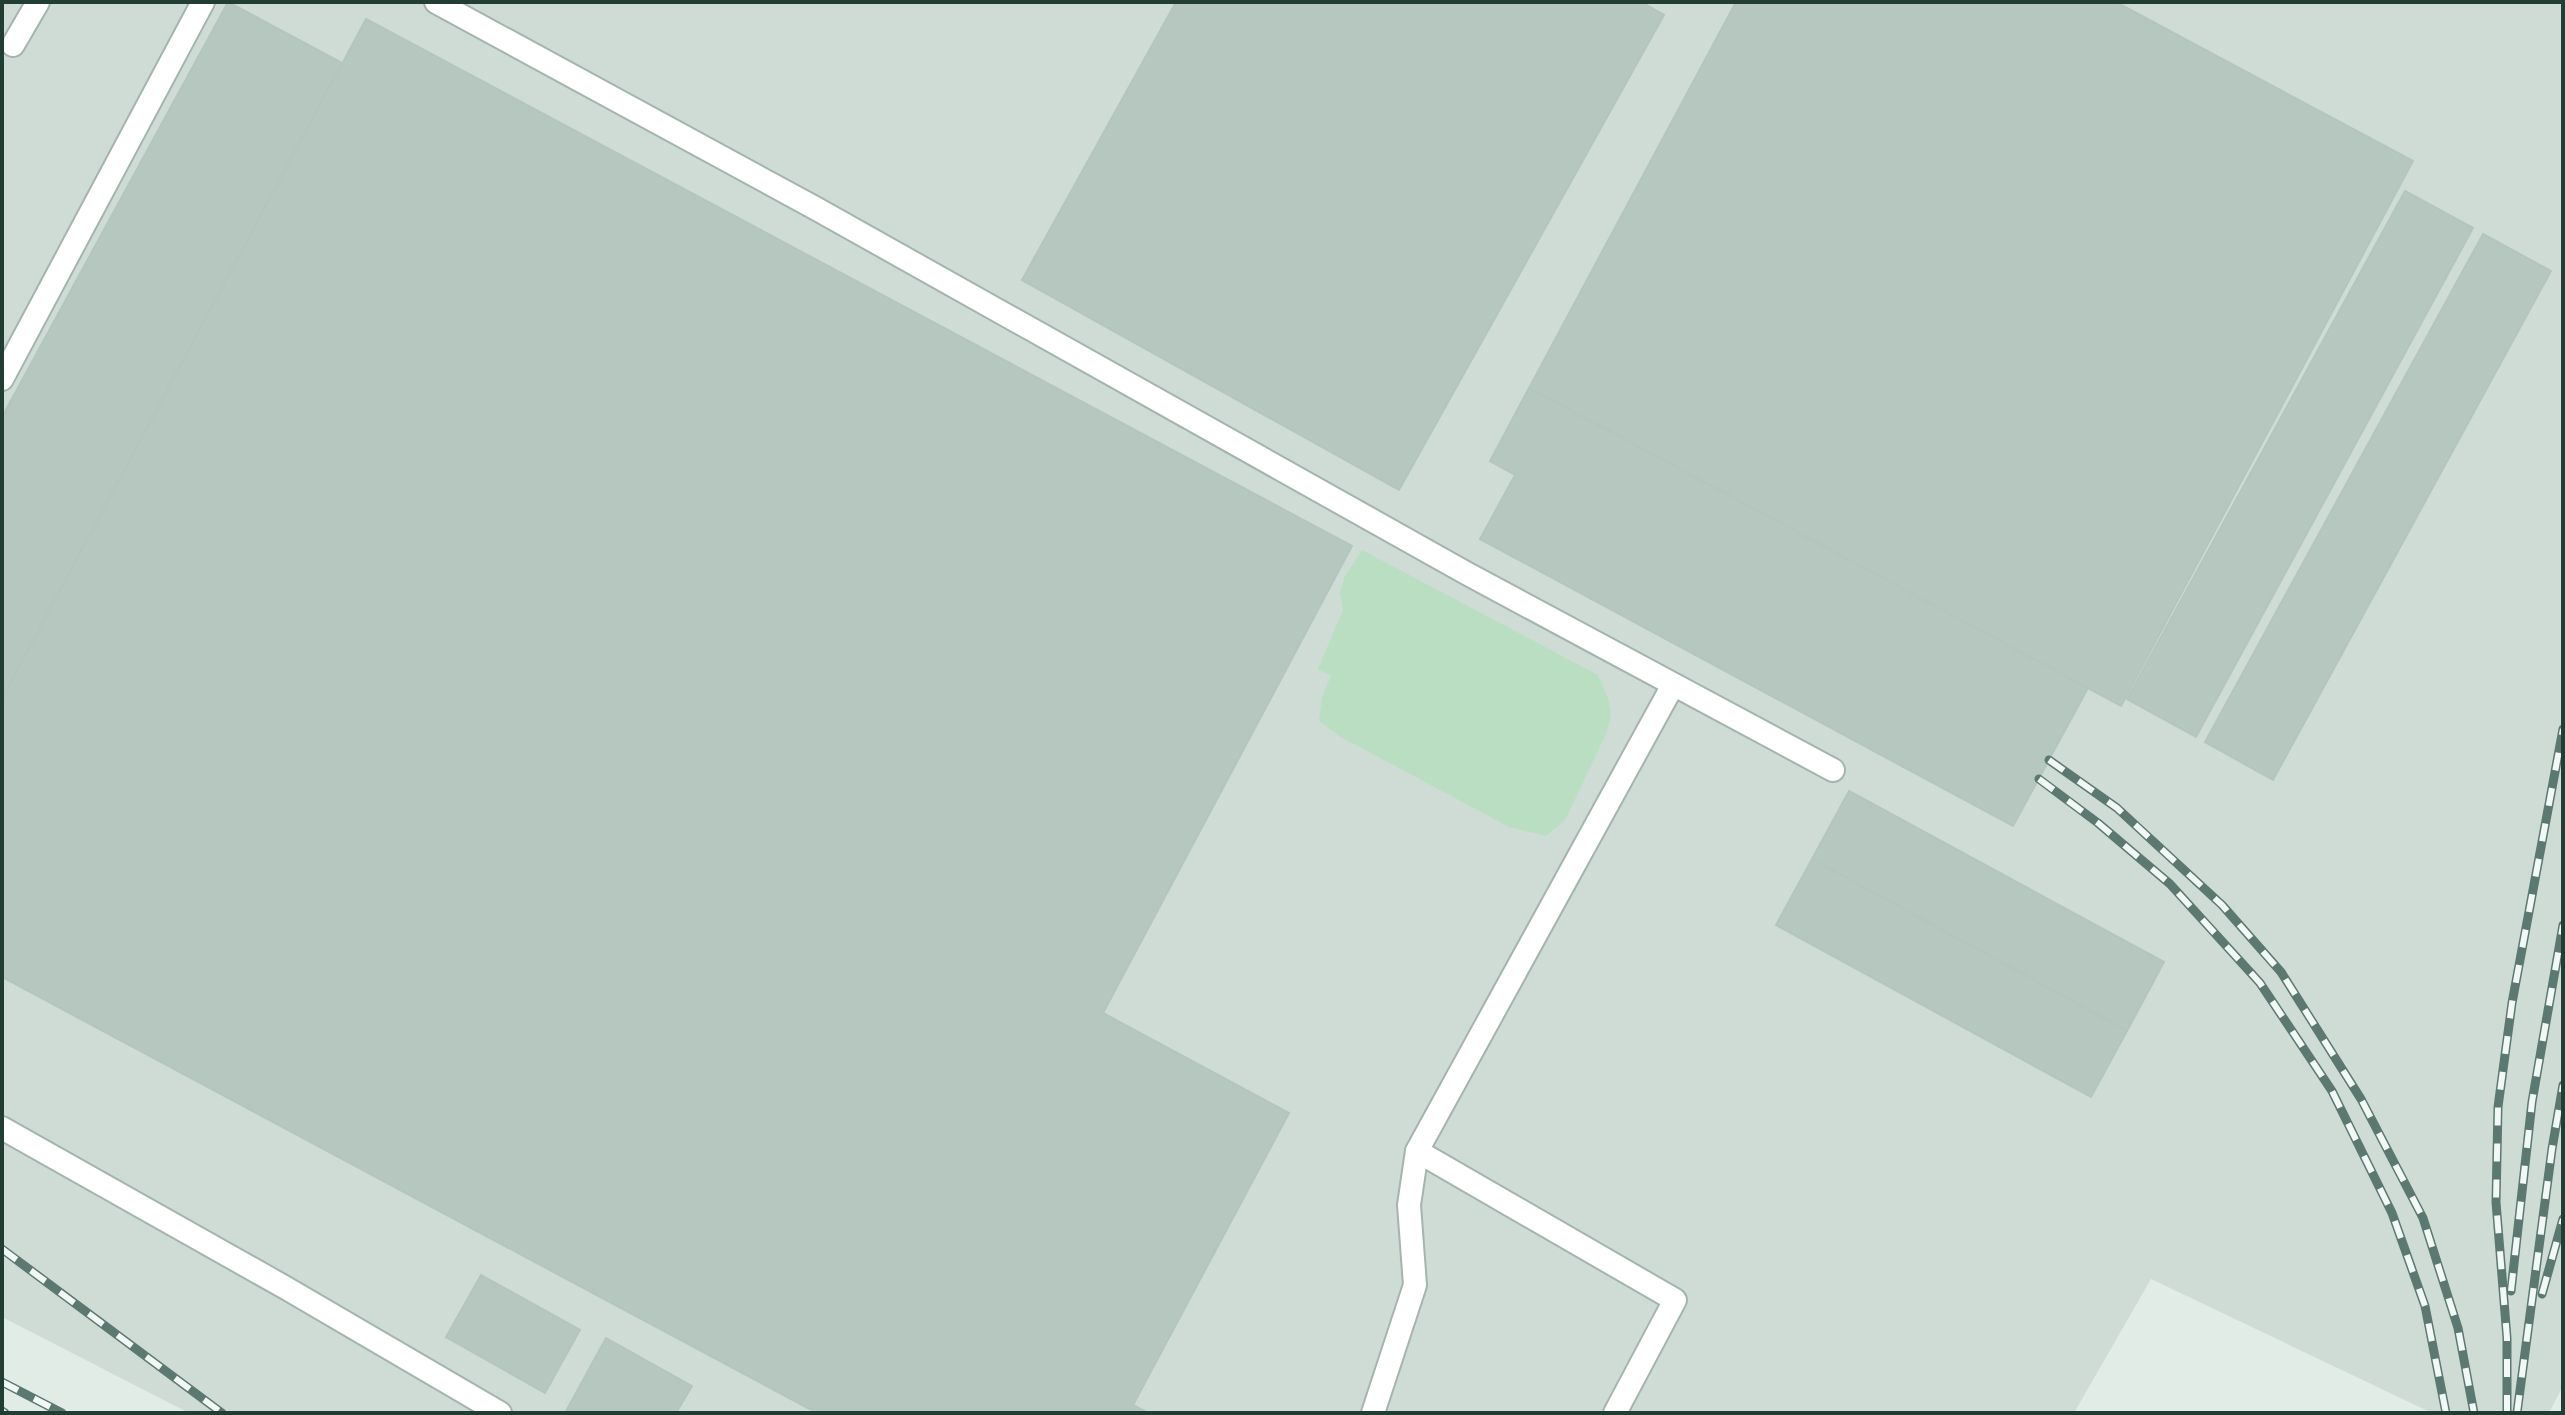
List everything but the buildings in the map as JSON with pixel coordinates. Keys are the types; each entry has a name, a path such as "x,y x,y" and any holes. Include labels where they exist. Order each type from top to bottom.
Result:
{"lane":[{"path":"2,65 8,42 38,2"},
{"path":"2,379 203,2"},
{"path":"436,2 801,201 1466,573 1833,770"},
{"path":"1373,1413 1415,1285 1409,1205 1417,1151 1673,685"},
{"path":"2,1128 500,1413"},
{"path":"1417,1151 1675,1300 1615,1413"}],"shaded area":[{"path":"2,2 2563,2 2563,1386 2549,1413 2432,1413 2151,1279 2074,1413 189,1413 2,1317"}],"green space":[{"path":"1362,550 1598,675 1608,698 1611,715 1606,734 1565,820 1546,836 1509,827 1339,736 1319,721 1322,697 1331,676 1318,669 1343,610 1340,593 1345,576"}],"railway":[{"path":"2507,1413 2507,1338 2496,1202 2498,1107 2512,1003 2563,729"},
{"path":"2049,760 2117,808 2222,905 2281,972 2361,1099 2423,1218 2458,1328 2474,1413"},
{"path":"2039,779 2098,823 2170,884 2260,983 2332,1091 2392,1213 2425,1306 2446,1413"},
{"path":"2511,1291 2532,1102 2563,925"},
{"path":"2517,1413 2563,1085"},
{"path":"2542,1294 2563,1219"},
{"path":"2,1249 222,1413"},
{"path":"2,1382 62,1413"}]}
